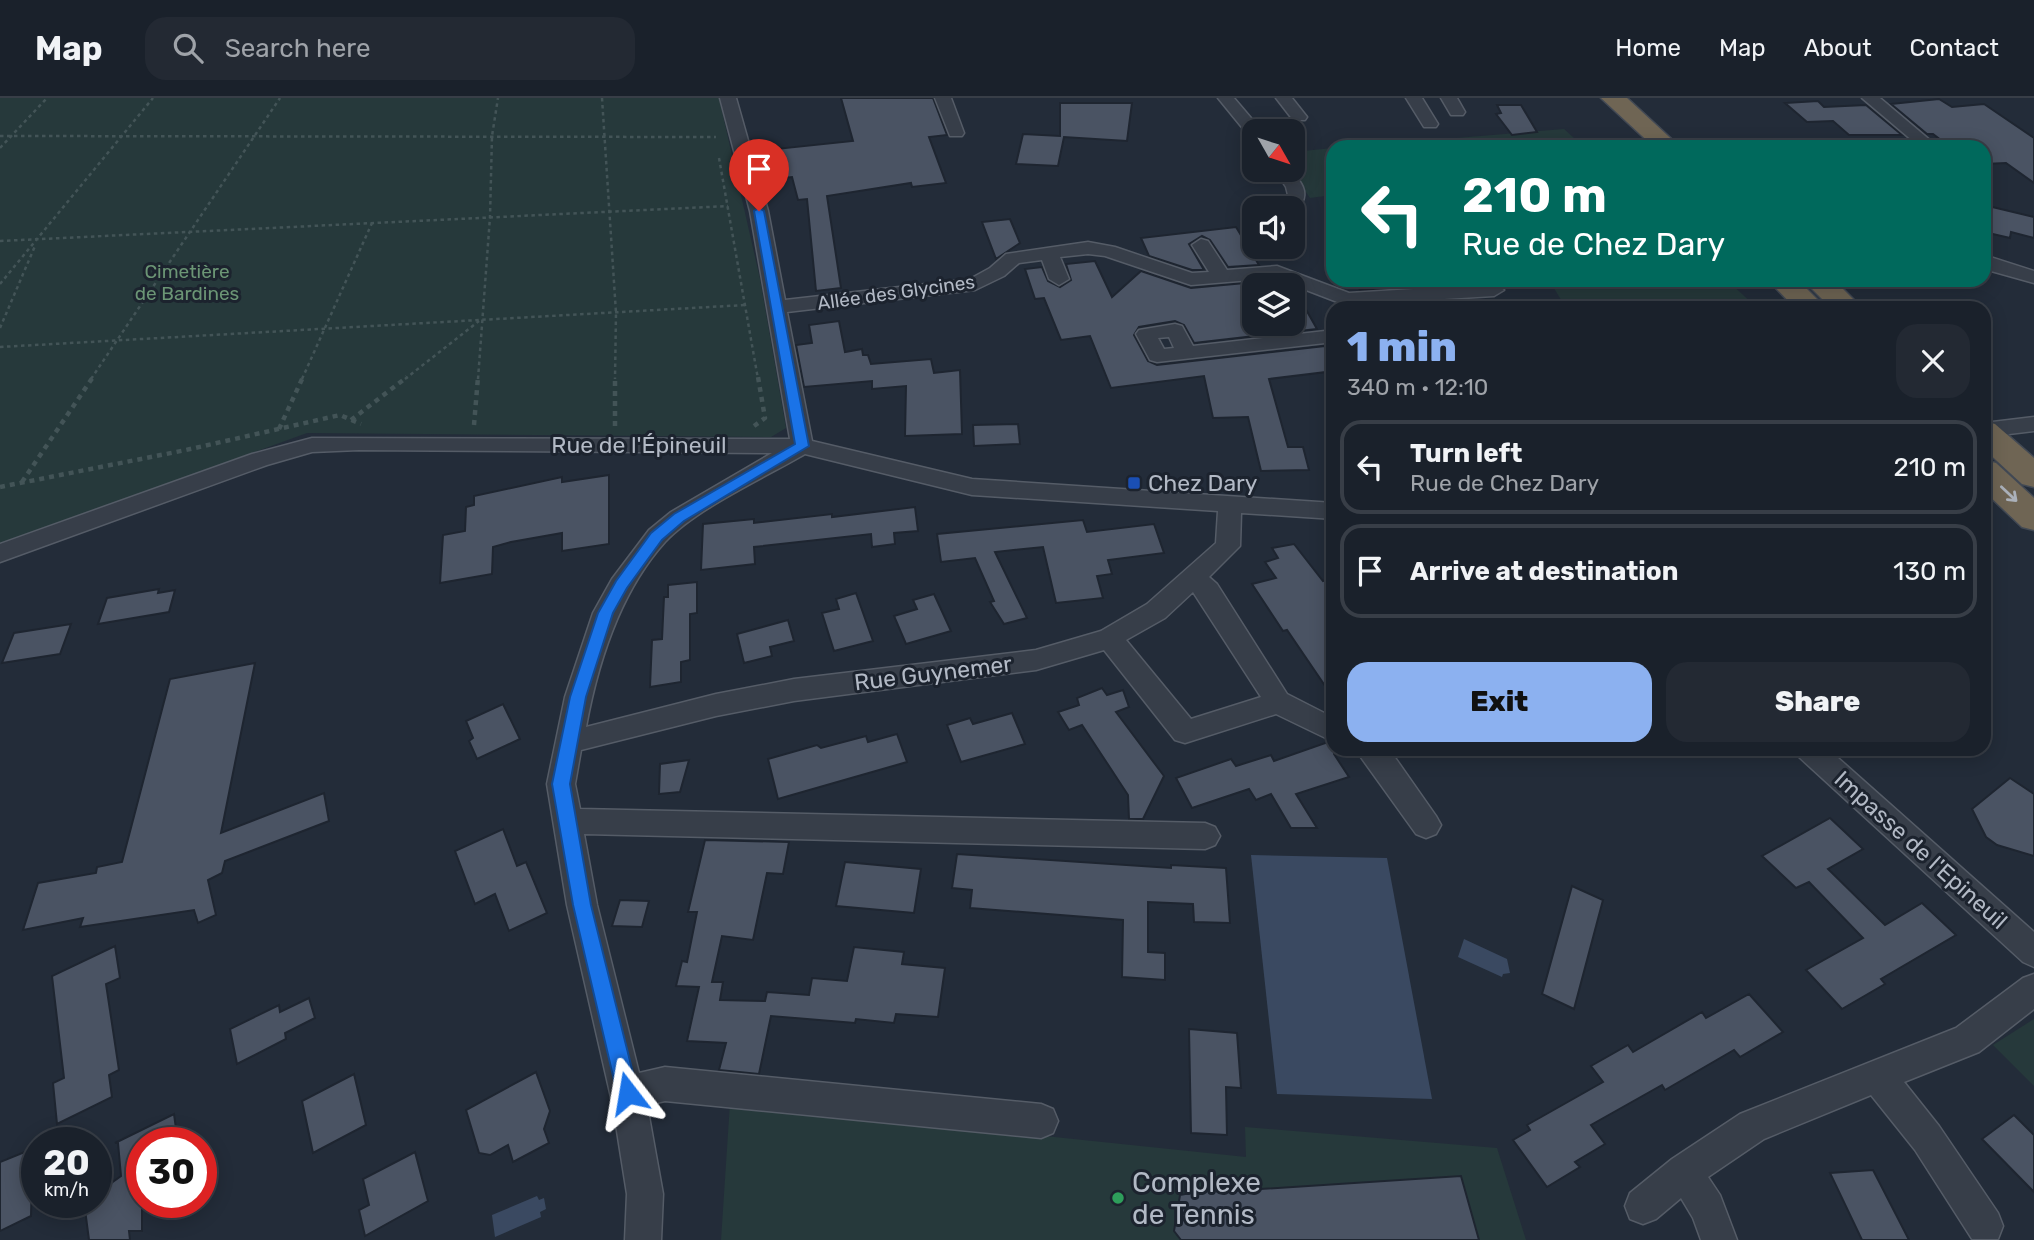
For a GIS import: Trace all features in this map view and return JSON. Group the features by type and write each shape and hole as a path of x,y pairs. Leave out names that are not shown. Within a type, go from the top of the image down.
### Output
{"highway":[{"path":"1607,105 1634,140"},
{"path":"1607,105 1658,140"},
{"path":"1790,287 1804,301"},
{"path":"1825,287 1840,301"},
{"path":"1991,446 2034,476"},
{"path":"1991,447 2034,518"}],"street":[{"path":"643,1240 645,1194 628,1093 582,905 565,821 561,784 578,697 606,613 621,585 657,536 679,518 802,446 759,211 728,98"},
{"path":"943,98 956,133"},
{"path":"1226,98 1243,119"},
{"path":"1284,98 1299,117"},
{"path":"1414,98 1430,124"},
{"path":"1870,98 1921,140"},
{"path":"1201,245 1222,278"},
{"name":"Allée des Glycines","path":"777,307 975,284 998,272 1013,258 1088,248 1108,251 1191,279 1278,272 1345,301"},
{"path":"1048,252 1059,279"},
{"path":"1991,264 2034,277"},
{"name":"Allée des Glycines","path":"1372,301 1494,290"},
{"path":"1157,356 1326,337"},
{"path":"1991,445 2034,424"},
{"name":"Rue de l'Épineuil","path":"0,553 260,459 312,445 359,443 802,446 972,487 1326,511"},
{"name":"Rue Guynemer","path":"570,742 716,705 781,692 1036,660 1109,638 1156,611 1227,546 1230,506"},
{"path":"1194,578 1208,591 1278,702 1326,727"},
{"path":"1109,638 1185,732 1278,702"},
{"path":"1378,756 1426,825"},
{"name":"Impasse de l'Epineuil","path":"1817,756 2034,952"},
{"path":"565,821 1205,836"},
{"path":"1643,1206 1685,1172 1752,1126 1966,1040 2034,989"},
{"path":"1877,1076 1927,1138 1985,1226"},
{"path":"628,1093 665,1084 1041,1121"},
{"path":"1685,1172 1707,1208 1719,1240"}],"path":[{"path":"0,148 47,98"},
{"path":"0,285 153,98"},
{"path":"22,482 280,98"},
{"path":"486,427 473,427 490,217 492,136 498,98"},
{"path":"602,98 616,313 615,427 602,427"},
{"path":"0,135 716,136 765,418 753,427"},
{"path":"0,241 728,205"},
{"path":"279,429 372,223"},
{"path":"0,328 38,239"},
{"path":"0,347 745,305"},
{"path":"351,420 480,321"},
{"path":"0,487 340,415 367,427"}],"green space":[{"name":"Cimetière de Bardines","path":"0,98 719,98 760,279 786,428 771,437 307,433 0,545"},
{"path":"1564,129 1576,140 1431,140"},
{"path":"1326,149 1326,196 1310,198 1299,182 1306,182 1306,151"},
{"path":"1553,287 1734,287 1750,301 1562,301"},
{"path":"2034,1019 2034,1086 1993,1045"},
{"name":"Complexe de Tennis","path":"730,1103 1246,1157 1245,1127 1497,1148 1526,1240 721,1240"}],"water":[{"path":"1251,855 1387,858 1432,1099 1277,1094"},
{"path":"1464,939 1507,959 1510,973 1503,974 1502,977 1458,957"},
{"path":"537,1196 539,1200 544,1198 546,1209 540,1212 541,1217 495,1237 492,1215"}],"building":[{"path":"841,98 933,98 947,135 929,137 946,183 912,187 911,183 827,196 841,288 816,291 807,199 798,200 792,177 775,179 766,150 853,141"},
{"path":"1939,99 1952,107 1984,104 2034,138 2034,183 2006,163 1991,164 1991,140 1941,140 1933,134 1927,134 1891,104"},
{"path":"1818,101 1824,107 1866,105 1902,135 1849,135 1833,121 1807,122 1785,103"},
{"path":"1060,103 1132,103 1127,141 1064,137 1058,166 1016,164 1023,134 1060,136"},
{"path":"1497,105 1521,105 1537,132 1512,135 1496,114 1501,113"},
{"path":"1991,207 2034,217 2034,238 2011,232 2010,238 1991,234"},
{"path":"1010,219 1020,243 996,259 982,222"},
{"path":"1236,227 1242,237 1242,259 1255,259 1259,265 1228,267 1210,240 1202,236 1189,244 1204,270 1192,270 1149,256 1141,238"},
{"path":"1095,261 1112,297 1141,271 1191,288 1242,283 1242,336 1256,336 1194,343 1184,325 1175,321 1139,327 1134,335 1148,361 1157,365 1325,346 1326,372 1269,379 1288,447 1303,447 1309,470 1261,471 1248,417 1213,418 1204,376 1111,388 1090,336 1061,340 1044,298 1035,299 1025,269 1042,267 1048,281 1060,287 1071,280 1066,264"},
{"path":"1358,287 1410,287 1360,290"},
{"path":"1305,308 1317,329 1305,330"},
{"path":"839,321 845,352 862,349 863,355 868,355 871,364 931,359 934,373 960,370 962,434 905,436 906,386 872,389 872,381 804,387 796,345 812,343 809,325"},
{"path":"1018,424 1020,444 974,446 973,425"},
{"path":"609,475 609,544 562,551 562,533 511,542 493,547 492,574 440,583 443,535 465,531 466,507 474,505 474,496 562,477 562,482"},
{"path":"915,507 918,531 894,533 895,544 872,547 871,534 754,547 755,564 701,570 703,524 754,519 754,523 832,514 832,517"},
{"path":"1083,520 1087,532 1154,524 1164,553 1108,560 1112,574 1097,576 1103,598 1056,603 1043,547 995,552 1027,618 1004,624 990,602 994,601 975,558 941,562 937,534"},
{"path":"1294,544 1323,581 1326,580 1326,687 1287,630 1283,631 1252,584 1276,578 1265,562 1278,558 1272,548"},
{"path":"697,582 697,613 690,614 690,660 681,662 681,682 650,687 652,640 662,639 664,597 668,597 668,585"},
{"path":"159,589 158,593 175,590 169,612 98,624 107,598"},
{"path":"856,593 873,641 834,651 822,613 839,609 836,599"},
{"path":"934,594 951,631 906,644 894,616 917,609 913,600"},
{"path":"788,620 794,641 770,647 772,656 744,663 737,634"},
{"path":"71,624 60,654 2,663 14,633"},
{"path":"255,663 221,833 324,793 329,821 225,861 222,873 208,880 216,915 198,923 194,910 80,927 83,918 23,930 38,883 96,873 97,867 122,862 170,679"},
{"path":"1102,688 1107,695 1123,690 1129,707 1116,712 1164,776 1143,819 1129,819 1128,795 1082,725 1069,730 1058,712 1079,705 1077,698"},
{"path":"503,704 520,739 477,759 469,741 473,738 466,721"},
{"path":"1012,713 1025,744 961,762 947,725 970,718 973,724"},
{"path":"897,734 907,762 778,799 768,759 817,745 821,748 866,736 868,742"},
{"path":"1326,743 1326,756 1335,756 1349,777 1296,794 1317,828 1291,828 1271,794 1256,800 1249,789 1192,808 1176,778 1231,759 1236,766 1271,755 1274,761"},
{"path":"689,760 680,792 659,794 660,764"},
{"path":"2010,778 2034,794 2034,856 1997,845 1986,837 1972,809"},
{"path":"1830,818 1863,849 1828,869 1885,925 1922,903 1956,935 1881,979 1885,984 1842,1009 1806,970 1863,938 1809,882 1796,888 1762,856"},
{"path":"503,829 517,866 526,862 547,913 509,931 495,894 475,904 455,851"},
{"path":"705,840 789,842 783,874 767,873 753,940 722,936 712,982 723,982 720,1000 765,1001 767,992 809,995 812,978 847,981 854,947 904,952 902,964 945,968 938,1017 896,1014 894,1023 856,1019 855,1023 771,1016 759,1074 719,1070 726,1043 687,1041 699,987 676,986 682,961 687,962 697,912 688,912"},
{"path":"957,854 1171,868 1171,865 1226,868 1230,923 1194,922 1193,904 1148,902 1148,952 1165,953 1165,980 1122,977 1123,920 970,908 972,890 952,888"},
{"path":"845,862 921,869 914,913 836,906"},
{"path":"1572,886 1603,900 1574,1009 1542,994"},
{"path":"620,900 649,901 642,927 612,926"},
{"path":"115,946 120,978 106,984 119,1070 109,1075 112,1097 57,1124 53,1083 64,1078 52,976"},
{"path":"1749,994 1783,1032 1740,1057 1734,1050 1665,1090 1662,1085 1591,1125 1605,1144 1575,1162 1580,1167 1547,1187 1513,1140 1530,1130 1527,1125 1603,1082 1591,1066 1628,1045 1633,1052 1702,1012 1706,1018"},
{"path":"309,998 315,1018 285,1033 286,1039 237,1064 230,1029 279,1005 280,1012"},
{"path":"1189,1029 1237,1033 1241,1088 1226,1087 1227,1135 1191,1133"},
{"path":"536,1072 550,1111 544,1129 549,1143 513,1162 508,1145 490,1155 479,1153 466,1110"},
{"path":"354,1074 366,1125 313,1153 302,1101"},
{"path":"174,1114 176,1127 148,1127"},
{"path":"2014,1115 2034,1135 2034,1192 1982,1139"},
{"path":"126,1138 126,1218 142,1218 142,1231 129,1231 130,1240 89,1240 86,1218 112,1218 112,1182 121,1176 118,1143 115,1143"},
{"path":"415,1152 428,1201 365,1236 359,1210 369,1205 363,1179"},
{"path":"21,1153 21,1218 27,1218 0,1231 0,1162"},
{"path":"1873,1170 1909,1240 1862,1240 1830,1173"},
{"path":"1461,1176 1479,1240 1181,1240 1174,1231 1180,1195 1226,1186 1230,1191"}],"place":[{"name":"Chez Dary","path":"1134,483"},
{"name":"Complexe de Tennis","path":"1118,1198"}],"route":[{"path":"628,1093 582,905 565,821 561,784 578,697 606,613 621,585 657,536 679,518 802,446 759,211"}]}
